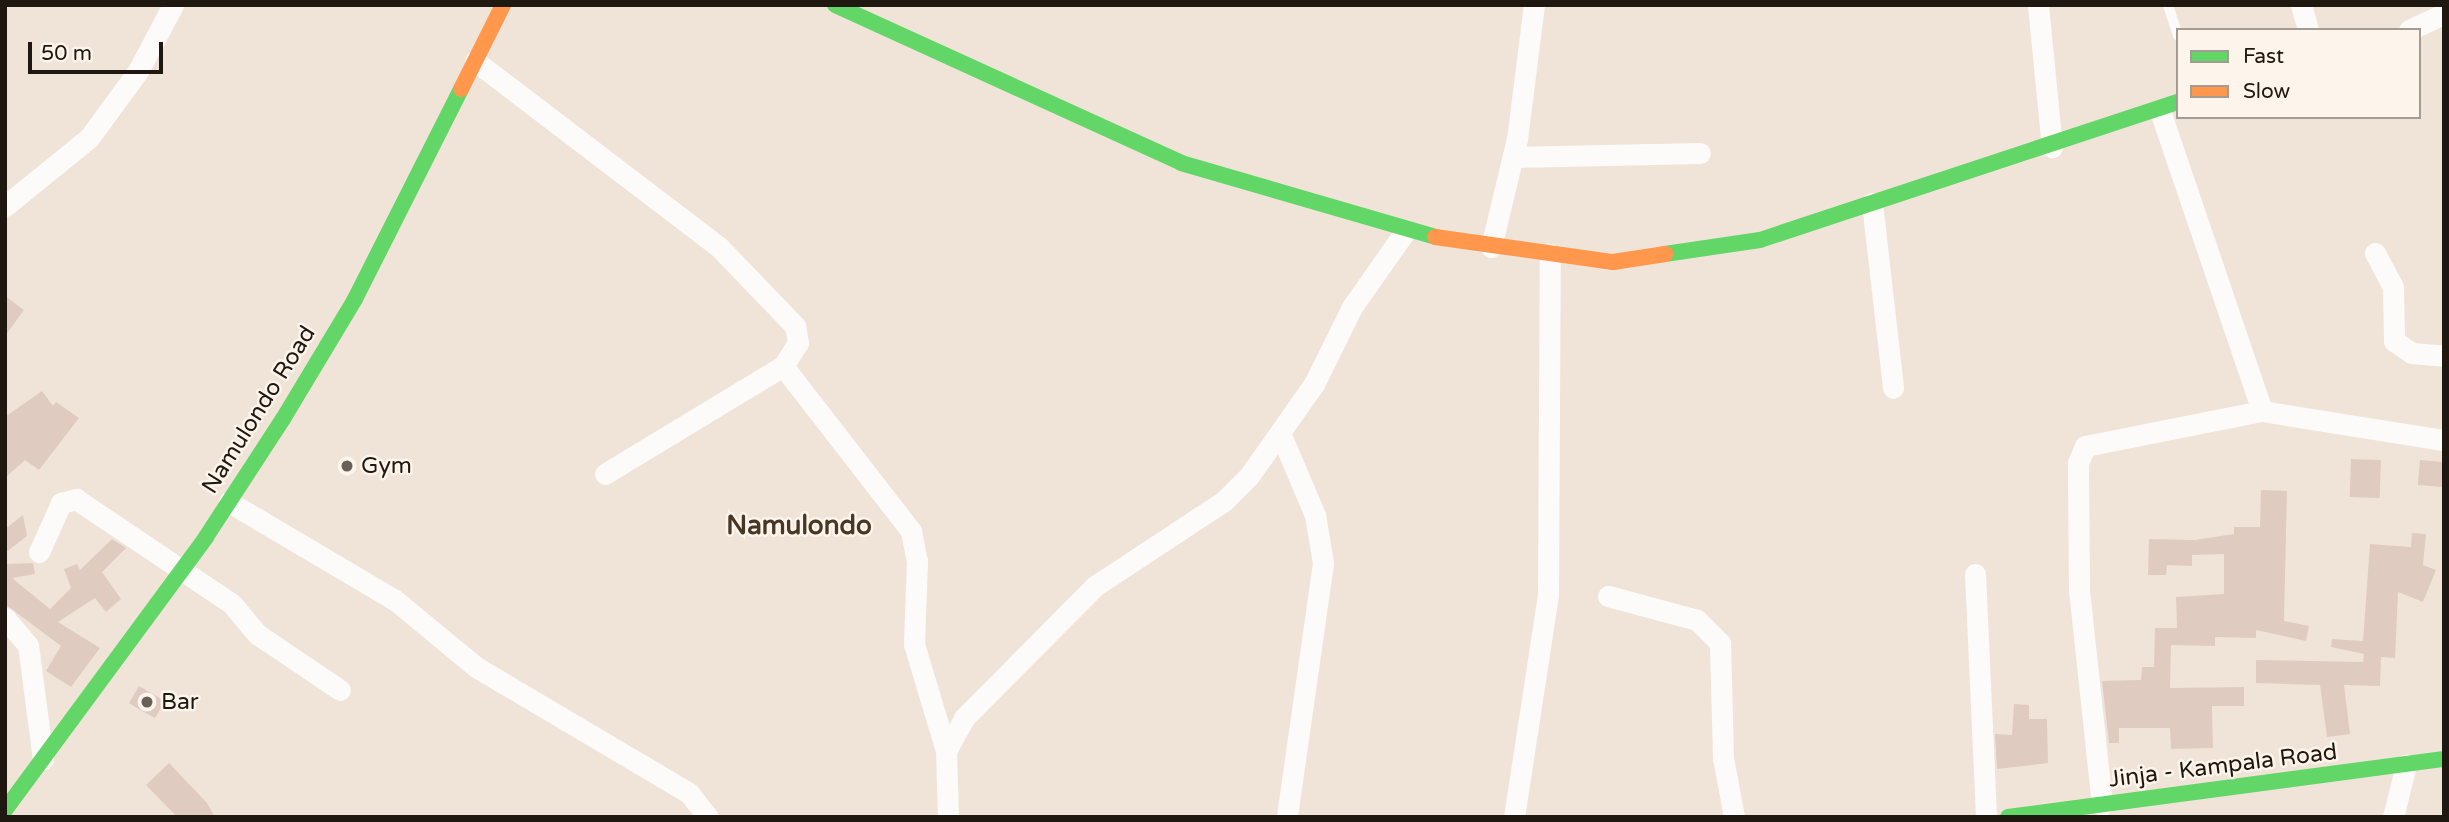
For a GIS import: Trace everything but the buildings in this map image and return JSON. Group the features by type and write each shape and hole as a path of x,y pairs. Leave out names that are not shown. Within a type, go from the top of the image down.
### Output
{"main road":[{"name":"Namulondo Road","path":"5,810 183,569 229,502 355,299 503,5"},
{"path":"835,5 1181,163 1404,233 1613,262 1760,240 2052,148 2169,107"},
{"name":"Jinja - Kampala Road","path":"2008,817 2071,813 2102,805 2153,808 2444,759"}],"street":[{"path":"1491,247 1513,157 1534,5"},
{"path":"2038,5 2052,148"},
{"path":"2301,5 2307,28"},
{"path":"5,206 89,138 138,71 172,6"},
{"path":"2413,28 2444,14"},
{"path":"475,61 747,272 795,326 798,343 783,366 605,474"},
{"path":"2169,107 2262,411"},
{"path":"1513,157 1700,153"},
{"path":"1872,203 1892,388"},
{"path":"946,751 964,718 1095,586 1224,500 1281,435 1352,307 1404,233"},
{"path":"2375,253 2393,287 2394,341 2412,353 2444,356"},
{"path":"1514,817 1548,595 1550,254"},
{"path":"783,366 911,531 917,561 913,635 946,751 948,817"},
{"path":"2102,805 2079,590 2081,452 2099,441 2262,411 2444,440"},
{"path":"1281,435 1315,515 1323,563 1287,817"},
{"path":"39,552 61,503 76,499 232,604 257,634 340,690"},
{"path":"229,502 395,600 476,667 671,782 708,817"},
{"path":"1975,574 1986,817"},
{"path":"1608,596 1697,620 1720,643 1723,758 1734,817"},
{"path":"5,618 28,645 43,758"},
{"path":"2393,817 2406,765"}],"lane":[{"path":"2168,5 2176,29"}],"traffic: fast":[{"path":"835,5 1181,163 1435,237"},
{"path":"5,810 206,537 283,419 355,299 461,89"},
{"path":"1665,254 1760,240 2176,103"},
{"path":"2008,817 2444,759"}],"traffic: slow":[{"path":"461,89 503,5"},
{"path":"1435,237 1613,262 1665,254"}],"place":[{"name":"Gym","path":"347,466"},
{"name":"Bar","path":"147,702"}],"district":[{"name":"Namulondo","path":"799,526"}]}
